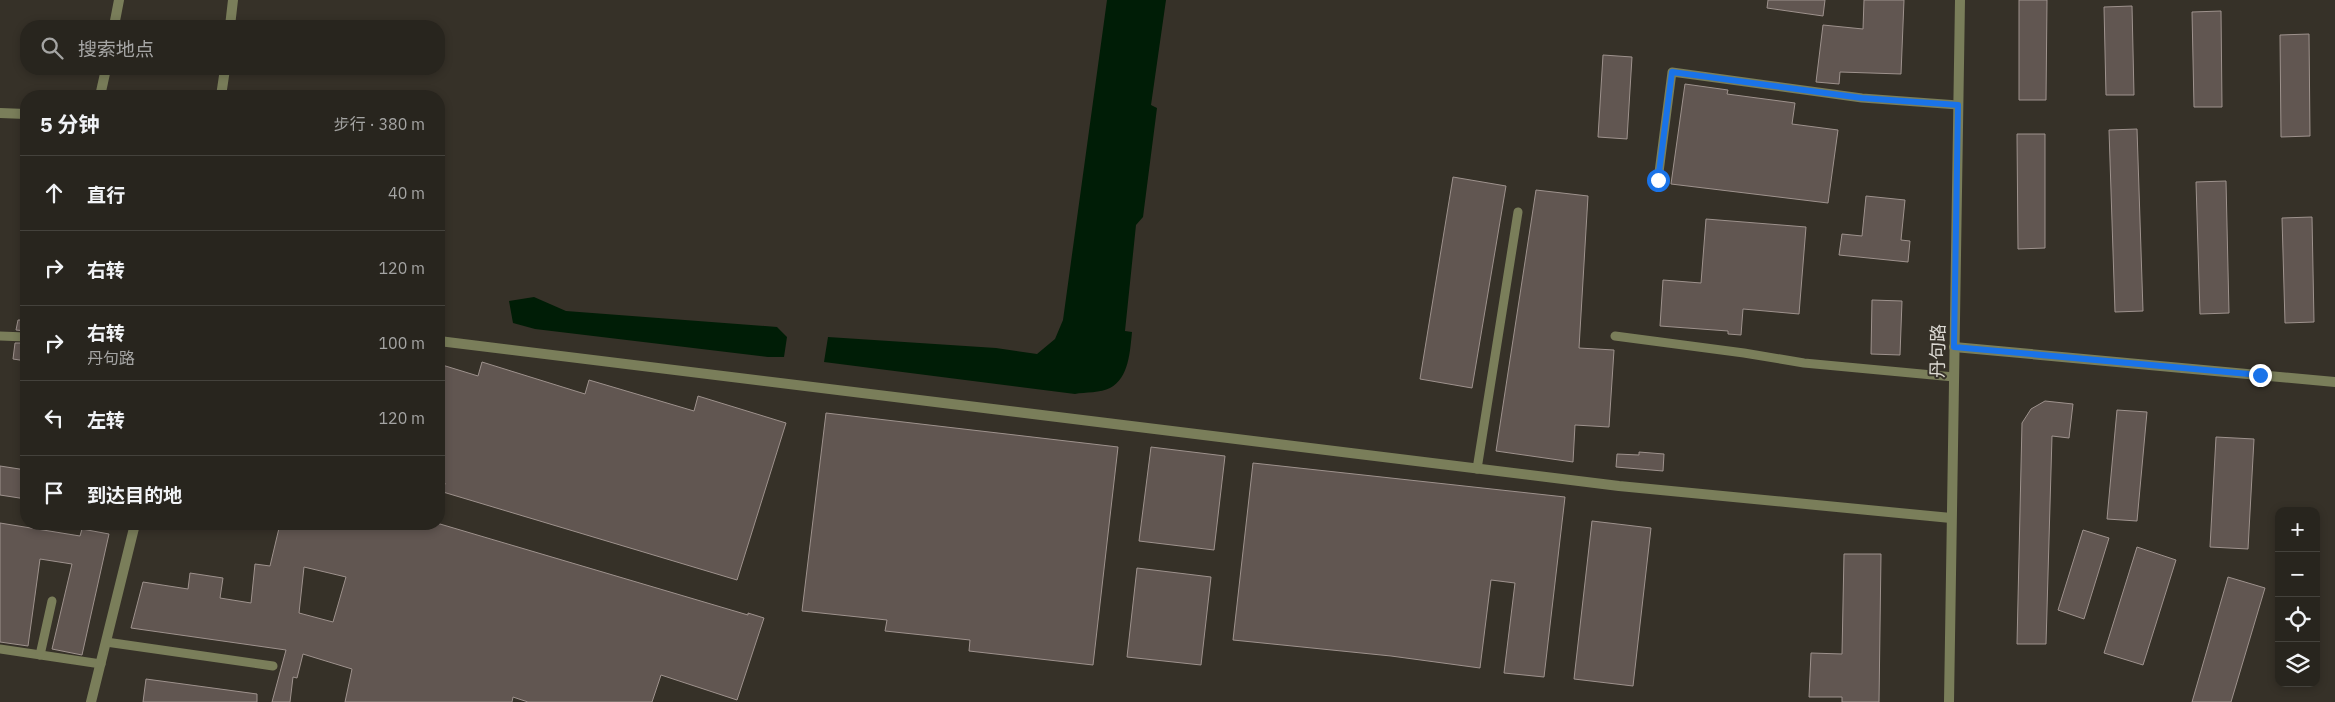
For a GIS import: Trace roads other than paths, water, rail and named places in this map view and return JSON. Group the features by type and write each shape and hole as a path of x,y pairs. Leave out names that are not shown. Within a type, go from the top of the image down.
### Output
{"street":[{"path":"115,20 118,0"},
{"path":"231,20 233,0"},
{"name":"丹句路","path":"1949,702 1960,0"},
{"path":"101,90 105,75"},
{"path":"222,90 224,75"},
{"path":"0,113 20,114"},
{"path":"445,342 1619,486 1951,518"},
{"path":"1954,347 2335,382"},
{"path":"91,702 134,530"}],"lane":[{"path":"1658,180 1672,72 1862,98 1958,105"},
{"path":"1477,469 1518,212"},
{"path":"0,336 20,338"},
{"path":"1615,336 1744,352 1804,363 1954,377"},
{"path":"40,655 52,601"},
{"path":"106,642 273,666"},
{"path":"0,650 100,664"}]}
